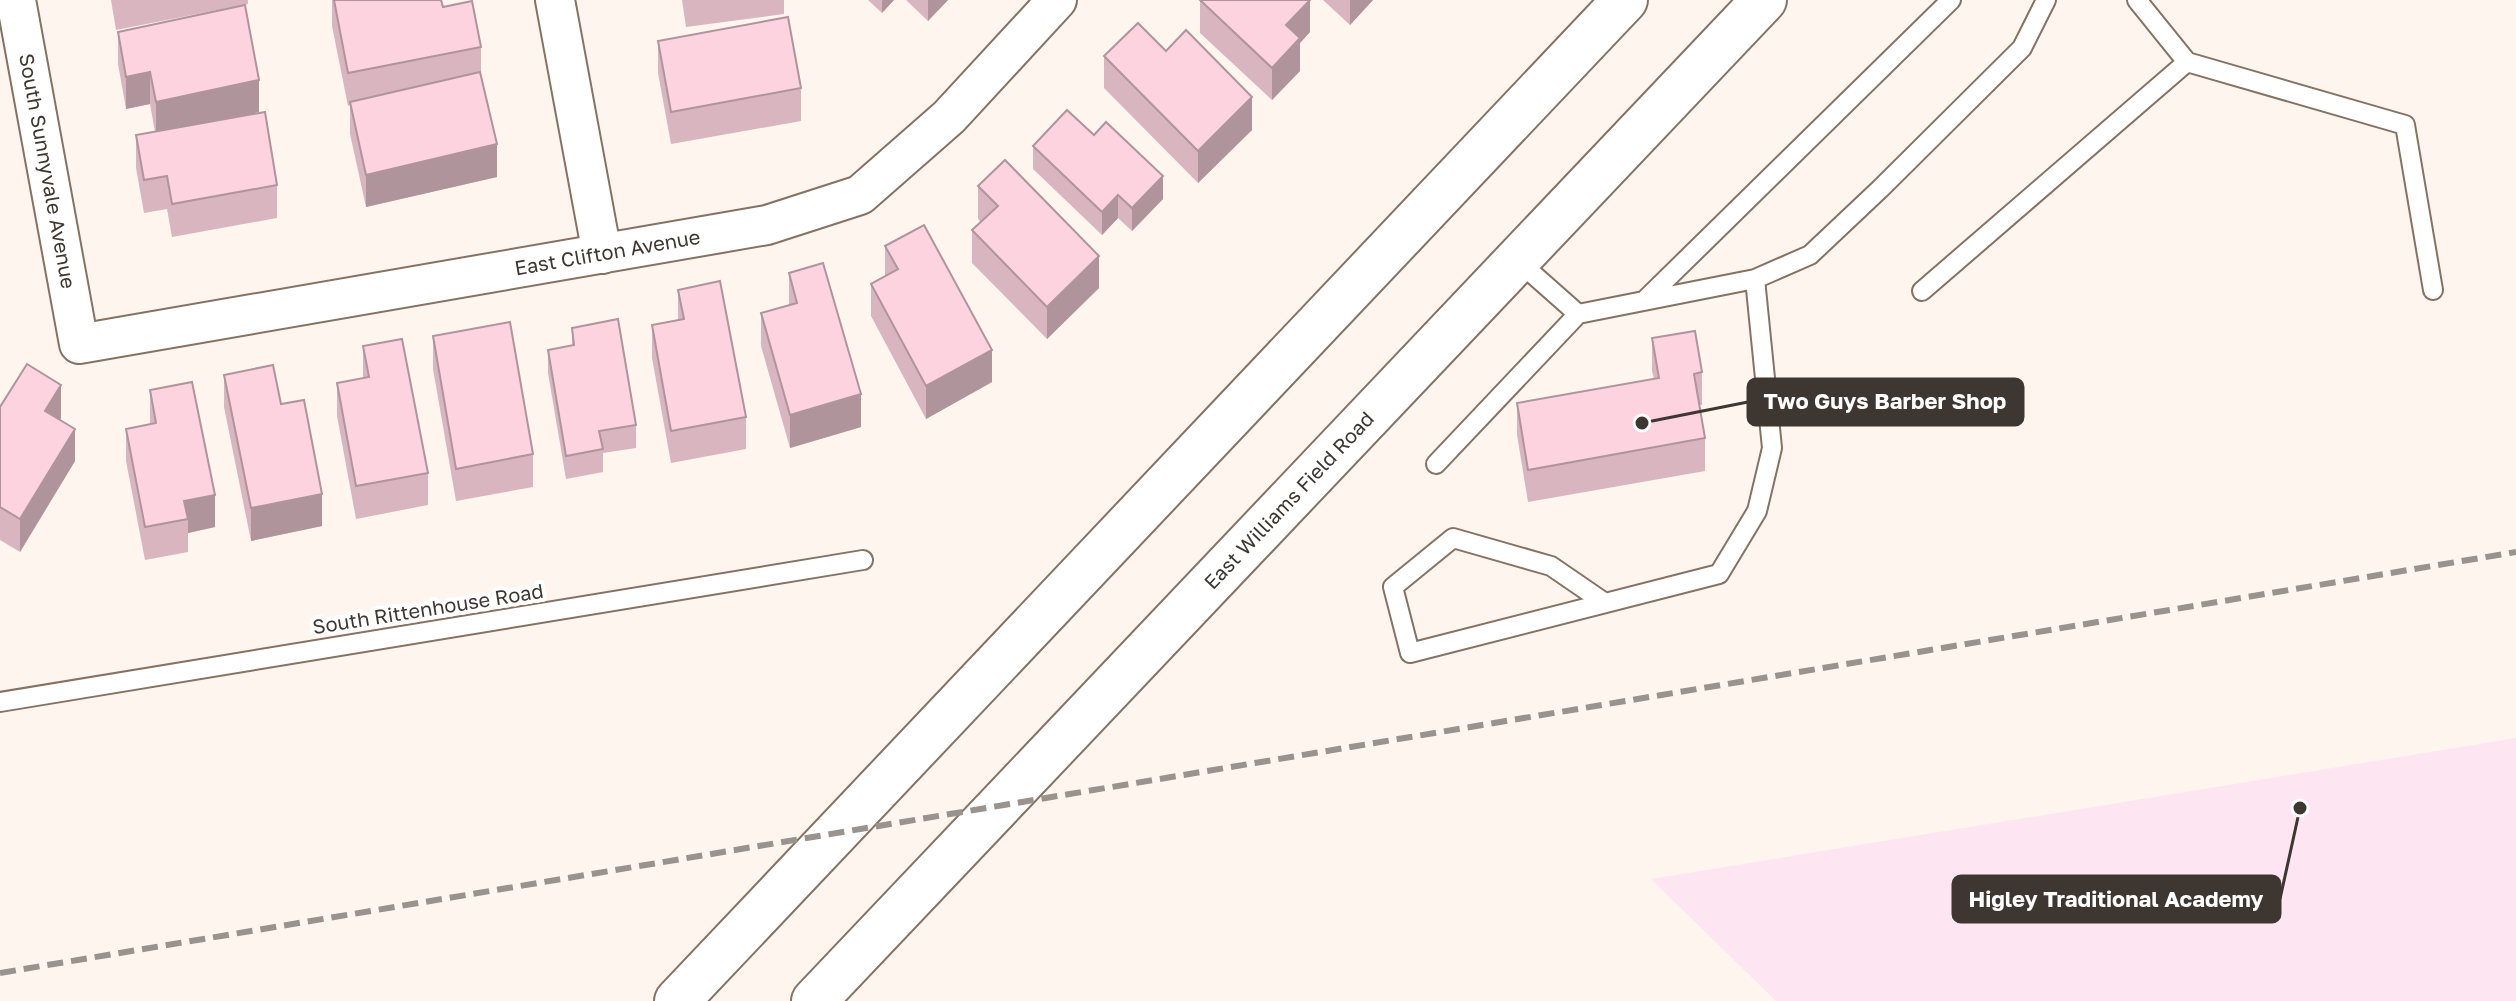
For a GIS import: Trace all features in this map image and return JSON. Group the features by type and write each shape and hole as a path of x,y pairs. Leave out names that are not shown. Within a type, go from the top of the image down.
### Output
{"main road":[{"path":"677,1001 1625,0"},
{"name":"East Williams Field Road","path":"814,1001 1764,0"}],"street":[{"name":"South Sunnyvale Avenue","path":"16,0 79,344"},
{"path":"555,0 602,254"},
{"name":"East Clifton Avenue","path":"79,344 767,225 860,195 949,117 1057,0"}],"lane":[{"path":"1644,301 1951,0"},
{"path":"1436,464 1578,314 1755,279 1810,255 2022,48 2046,0"},
{"path":"2137,0 2187,62 2405,125 2433,290"},
{"path":"1922,291 2187,62"},
{"path":"1517,260 1578,314"},
{"path":"1605,603 1551,566 1453,538 1393,587 1410,653 1719,574 1757,511 1772,448 1755,279"},
{"name":"South Rittenhouse Road","path":"0,702 863,560"}],"shaded area":[{"path":"2516,738 2516,1001 1776,1001 1651,879"}],"building":[{"path":"334,0 441,0 443,7 472,1 481,47 348,73"},
{"path":"1200,0 1310,0 1286,25 1300,38 1272,68"},
{"path":"245,5 259,80 156,102 150,72 126,77 118,32"},
{"path":"788,17 801,88 671,112 658,41"},
{"path":"1138,23 1166,51 1186,30 1252,97 1198,151 1104,56"},
{"path":"480,72 497,144 366,175 350,102"},
{"path":"1067,110 1094,135 1106,122 1163,176 1132,208 1118,195 1102,212 1033,146"},
{"path":"265,112 277,185 172,204 167,176 144,180 136,135"},
{"path":"1005,160 1099,256 1047,307 972,230 998,206 978,186"},
{"path":"924,225 992,350 926,386 871,284 898,269 885,246"},
{"path":"823,263 861,394 790,415 761,313 797,303 789,273"},
{"path":"720,281 746,417 671,431 652,325 684,319 678,290"},
{"path":"618,319 636,425 599,431 603,449 566,456 548,350 574,345 572,328"},
{"path":"510,322 533,454 456,469 433,336"},
{"path":"1695,331 1702,372 1694,374 1705,438 1528,470 1517,403 1659,378 1652,338"},
{"path":"402,339 428,473 356,486 337,383 369,377 363,346"},
{"path":"27,364 61,385 45,411 75,429 20,519 0,507 0,407"},
{"path":"273,365 281,404 304,400 322,494 251,508 224,375"},
{"path":"192,382 215,495 184,501 188,519 145,527 126,429 156,423 150,390"}],"railway":[{"path":"0,973 2516,552"}],"place":[{"name":"Two Guys Barber Shop","path":"1642,423"},
{"name":"Higley Traditional Academy","path":"2300,808"}]}
